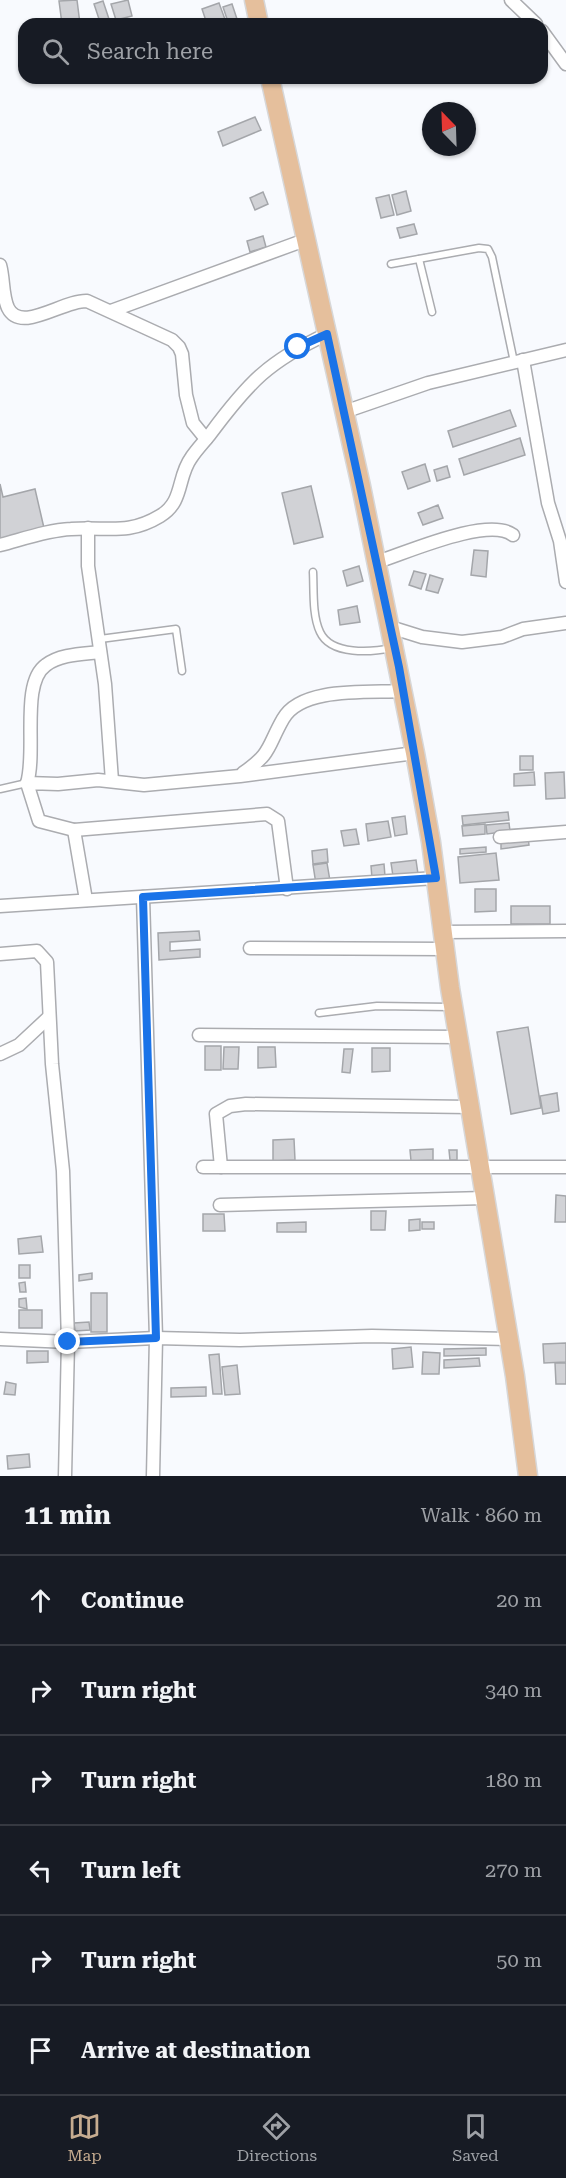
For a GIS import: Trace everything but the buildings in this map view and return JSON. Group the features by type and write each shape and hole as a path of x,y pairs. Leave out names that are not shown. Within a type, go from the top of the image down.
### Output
{"main road":[{"path":"254,0 258,18"},
{"path":"271,84 377,562 415,753 509,1339 528,1476"}],"street":[{"path":"511,0 530,18"},
{"path":"548,39 566,64"},
{"path":"111,311 305,240"},
{"path":"0,265 9,310 16,317 33,318 74,300 87,301 172,340 182,354 186,395 193,423 206,439"},
{"path":"0,545 60,530 87,528 107,531 128,528 159,517 170,509 180,494 190,459 239,394 267,367 298,347 327,334"},
{"path":"344,412 428,383 566,350"},
{"path":"518,361 548,503 560,541 566,582"},
{"path":"87,528 88,566 100,645 112,781"},
{"path":"377,562 472,531 492,528 506,530 513,536"},
{"path":"390,627 422,637 462,642 502,637 523,629 566,623"},
{"path":"100,645 45,665 33,685 33,752 27,783 39,821 74,830 267,814 278,821 287,890"},
{"path":"240,776 262,760 284,717 304,699 403,691"},
{"path":"27,783 112,781 123,785 144,785 240,776 415,753"},
{"path":"74,830 86,900"},
{"path":"500,837 566,832"},
{"path":"0,906 287,890 436,878"},
{"path":"143,897 156,1338 153,1476"},
{"path":"250,948 444,940 566,931"},
{"path":"0,954 37,951 47,962 49,1017 63,1172 68,1342 65,1476"},
{"path":"0,1054 19,1044 49,1017"},
{"path":"199,1035 459,1037"},
{"path":"221,1167 216,1114 230,1106 279,1103 470,1107"},
{"path":"203,1167 480,1165 566,1167"},
{"path":"220,1204 485,1198"},
{"path":"0,1339 68,1342 156,1338 240,1340 372,1336 509,1339"}],"lane":[{"path":"391,264 479,248 488,249 518,361"},
{"path":"419,259 432,312"},
{"path":"313,572 320,634 336,645 370,652 395,647"},
{"path":"100,645 176,629 182,671"},
{"path":"0,789 27,783"},
{"path":"319,1012 377,1006 454,1007"}],"route":[{"path":"68,1342 156,1338 143,897 287,890 436,878 399,667 327,334 298,347"}]}
